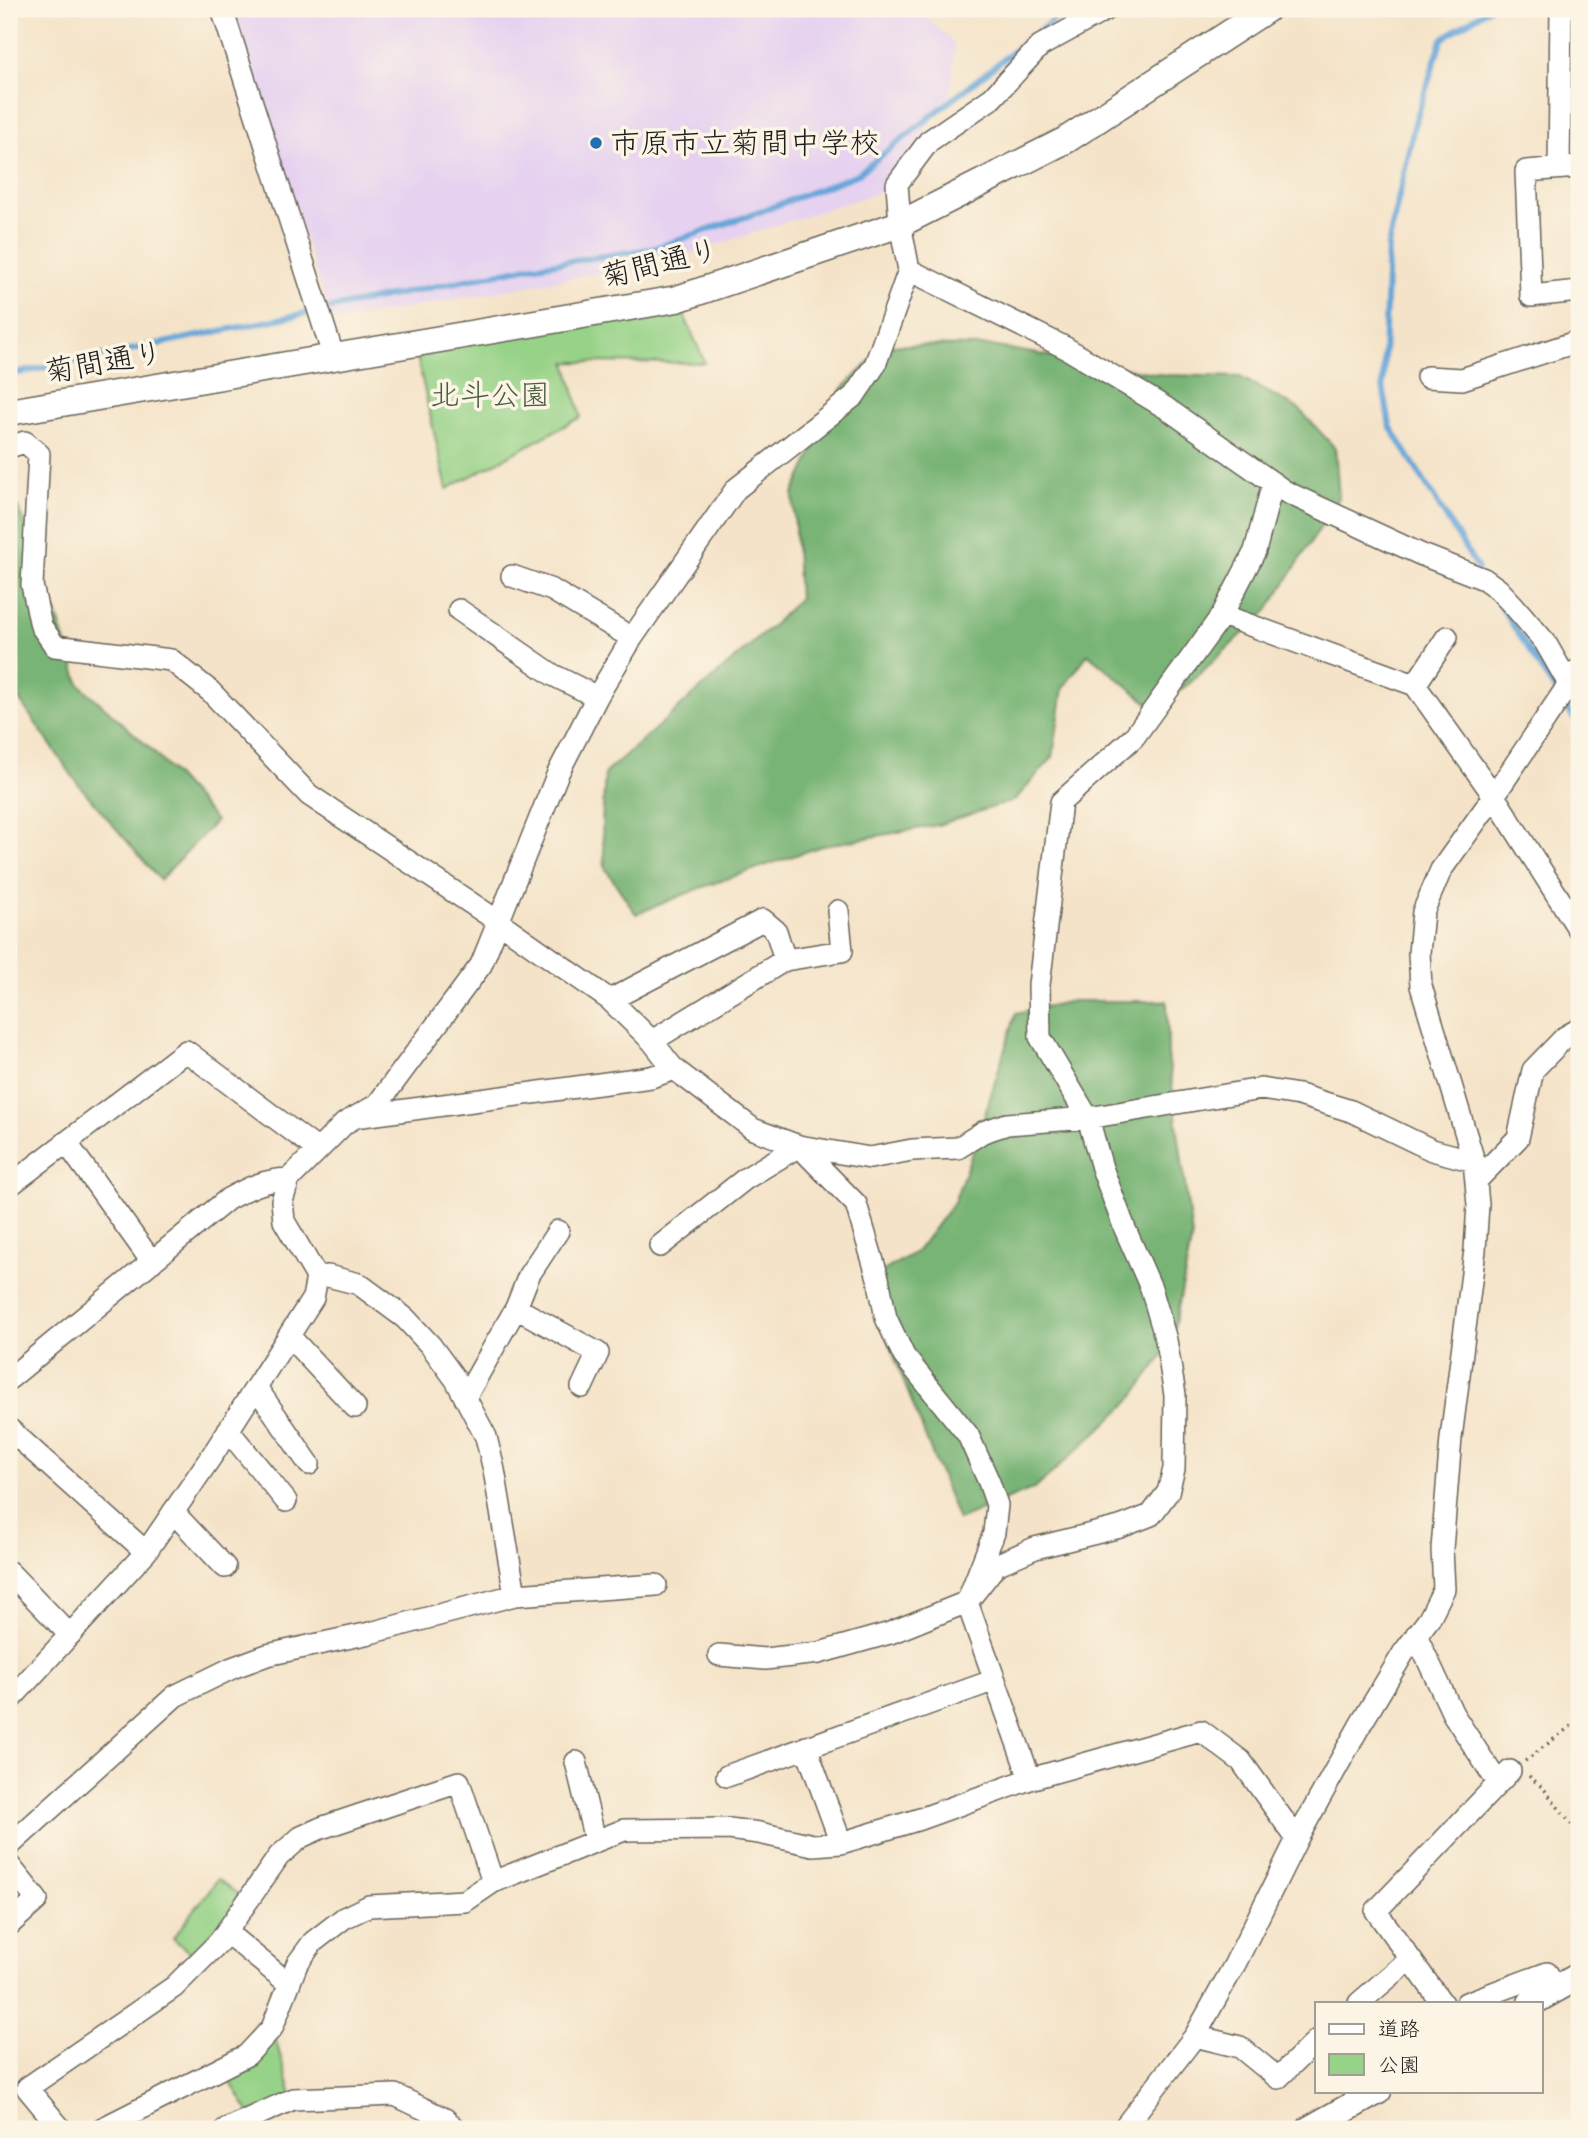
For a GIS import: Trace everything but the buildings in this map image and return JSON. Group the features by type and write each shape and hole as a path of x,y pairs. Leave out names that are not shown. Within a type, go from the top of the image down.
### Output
{"street":[{"path":"222,9 334,358"},
{"name":"菊間通り","path":"9,412 677,299 900,224 1066,139 1267,9"},
{"path":"9,1702 146,1552 313,1298 317,1277 284,1221 282,1201 289,1180 345,1123 377,1105 481,965 558,773 597,697 632,638 736,489 854,396 875,365 909,270 900,224 897,184 929,141 992,98 1040,46 1100,10"},
{"path":"1567,13 1569,167 1526,171 1531,296 1579,291"},
{"path":"909,270 1066,348 1166,408 1286,492 1408,548 1484,579 1498,589 1576,680 1441,870 1423,912 1419,953 1421,986 1475,1171 1478,1205 1475,1250 1451,1438 1442,1549 1444,1590 1429,1619 1416,1635 1359,1727 1297,1839 1235,1964 1195,2036 1123,2129"},
{"path":"1427,377 1462,379 1579,341"},
{"path":"9,447 25,442 39,454 32,585 41,626 55,646 171,660 211,691 310,795 610,1000 652,1041 675,1069 753,1129 799,1146 870,1158 912,1150 958,1148 983,1132 1007,1124 1088,1118 1261,1089 1299,1095 1351,1111 1475,1171"},
{"path":"719,1655 765,1659 818,1653 890,1633 967,1602 996,1565 1035,1548 1120,1527 1151,1515 1168,1492 1174,1469 1175,1395 1166,1340 1152,1288 1125,1229 1102,1168 1088,1118 1040,1037 1039,985 1061,802 1134,737 1222,615 1255,551 1273,483"},
{"path":"512,576 552,590 632,638"},
{"path":"459,610 553,675 597,697"},
{"path":"1222,615 1415,685 1494,796 1579,930"},
{"path":"1415,685 1447,636"},
{"path":"652,1041 785,960 842,951 838,911"},
{"path":"610,1000 763,920 776,931 785,960"},
{"path":"1475,1171 1518,1138 1533,1070 1565,1037 1579,1029"},
{"path":"9,1186 186,1051 318,1150"},
{"path":"356,1116 650,1077 675,1069"},
{"path":"66,1142 152,1262"},
{"path":"660,1247 745,1179 799,1146"},
{"path":"799,1146 856,1205 878,1278 886,1318 904,1356 968,1435 989,1482 997,1505 994,1533 967,1602 1030,1779"},
{"path":"9,1379 228,1199 252,1186 274,1179 289,1180"},
{"path":"465,1398 516,1308 529,1275 558,1231"},
{"path":"317,1277 328,1276 359,1284 405,1318 456,1380 486,1437 515,1595"},
{"path":"516,1308 598,1353 582,1387"},
{"path":"289,1336 355,1407"},
{"path":"256,1387 309,1464"},
{"path":"9,1429 146,1552"},
{"path":"228,1430 286,1501"},
{"path":"173,1512 225,1567"},
{"path":"9,1572 69,1635"},
{"path":"9,1846 175,1696 232,1668 267,1655 370,1633 515,1595 656,1585"},
{"path":"1416,1635 1453,1714 1504,1777 1376,1911 1442,2002"},
{"path":"727,1776 995,1680"},
{"path":"101,2129 247,2056 272,2028 297,1964 313,1942 344,1918 369,1906 465,1901 493,1882 624,1830 729,1829 813,1846 841,1843 920,1819 1030,1779 1201,1731 1241,1761 1297,1839"},
{"path":"806,1748 841,1843"},
{"path":"576,1762 595,1840"},
{"path":"61,2129 27,2088 174,1987 219,1942 279,1856 301,1837 459,1782 493,1882"},
{"path":"9,1865 37,1900 9,1925"},
{"path":"226,1932 289,1984"},
{"path":"1360,2002 1410,1959"},
{"path":"1469,2002 1547,1973 1568,1982"},
{"path":"1533,2002 1568,1982"},
{"path":"1195,2036 1241,2047 1278,2078 1315,2042"},
{"path":"1310,2129 1375,2092"},
{"path":"226,2129 293,2099 395,2095 445,2119 455,2129"}],"path":[{"path":"1504,1777 1579,1720"},
{"path":"1504,1777 1525,1772 1544,1789 1579,1834"}],"shaded area":[{"name":"市原市立菊間中学校","path":"231,9 918,9 955,44 951,94 884,191 669,260 332,322"}],"green space":[{"name":"北斗公園","path":"677,299 705,363 566,362 581,417 447,489 414,344"},
{"path":"886,345 991,346 1165,375 1240,377 1299,409 1335,448 1339,498 1268,610 1190,683 1154,708 1088,654 1063,688 1053,757 1015,800 938,825 822,846 703,887 636,914 605,868 602,824 605,773 799,599 793,494 842,389"},
{"path":"9,489 31,537 80,685 151,749 216,821 160,880 78,784 9,685"},
{"path":"1072,1001 1167,1001 1168,1055 1192,1237 1171,1345 1129,1402 1037,1487 958,1520 865,1282 917,1251 954,1202 978,1137 1016,1013"},
{"path":"218,1879 248,1902 199,1961 173,1938"},
{"path":"272,2028 293,2099 252,2117 222,2068"}],"waterway":[{"path":"9,375 529,267 652,249 754,214 858,174 1067,9"},
{"path":"1478,569 1390,426 1383,386 1388,246 1414,126 1442,39 1488,9"},
{"path":"1498,602 1557,693"},
{"path":"1563,702 1579,726"}],"place":[{"name":"市原市立菊間中学校","path":"596,143"}]}
